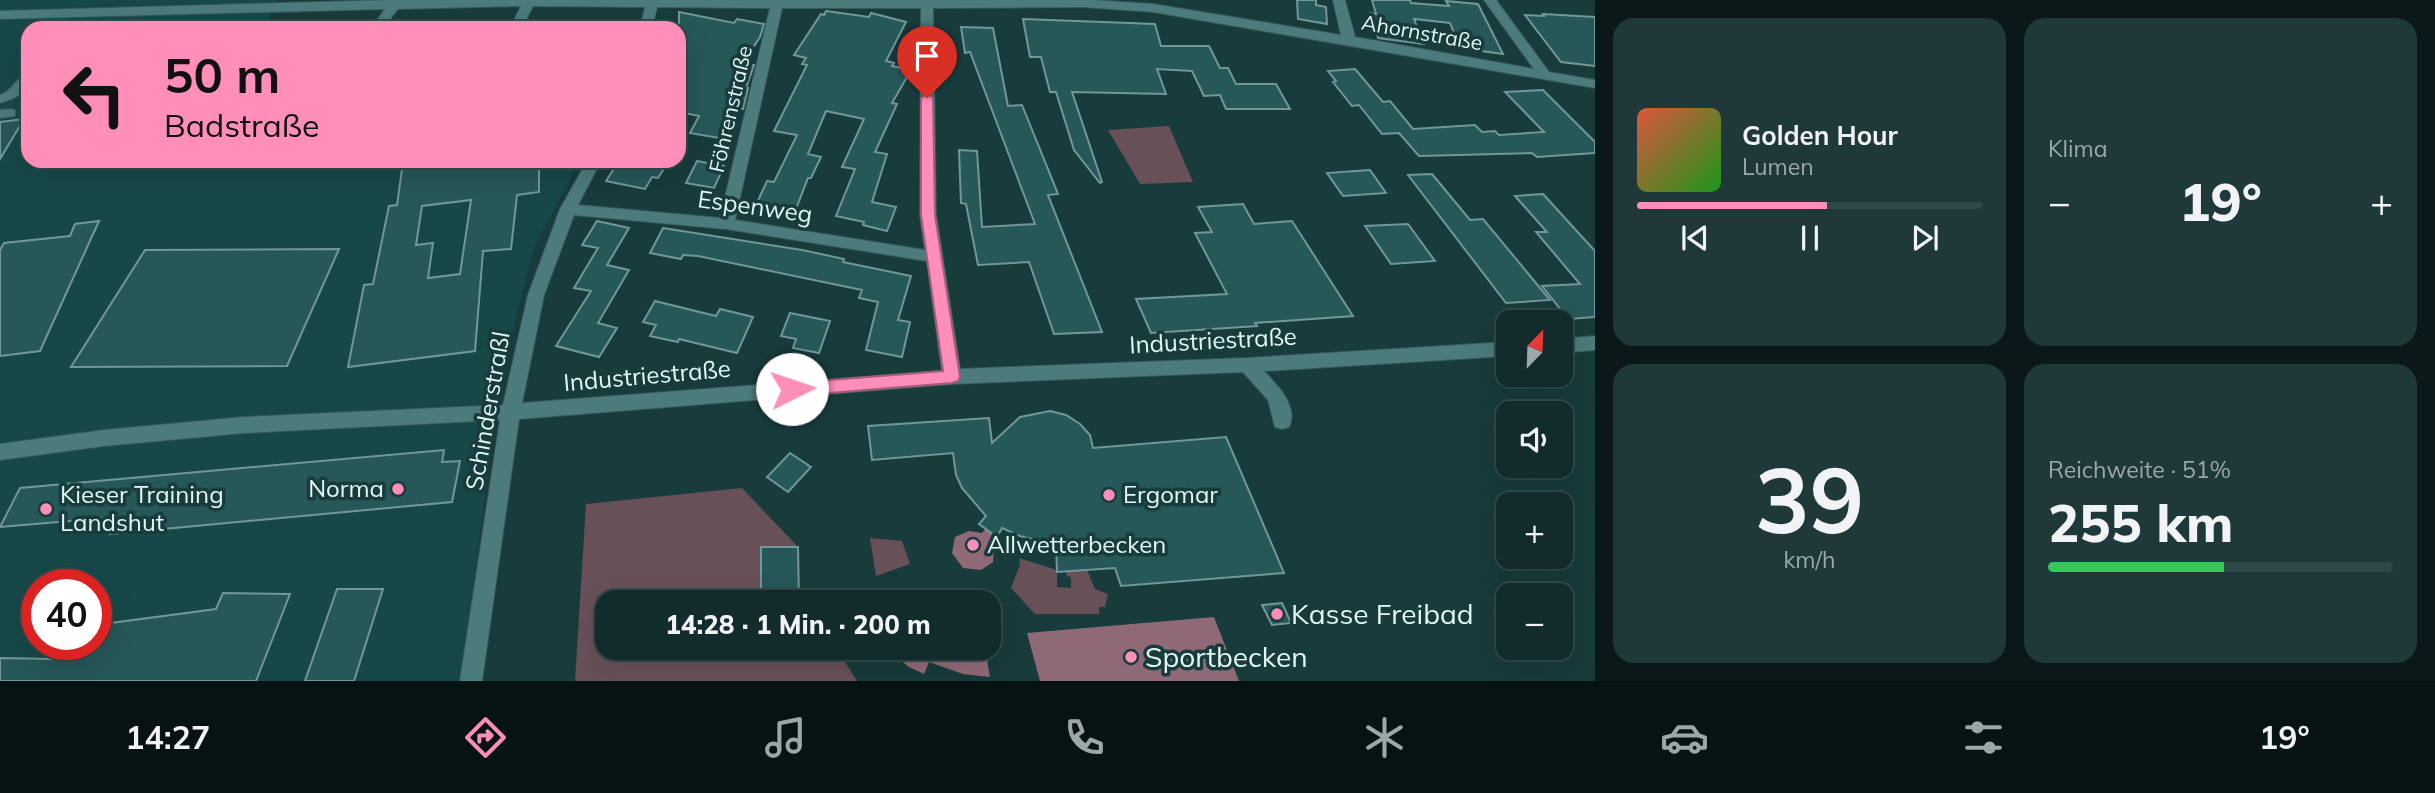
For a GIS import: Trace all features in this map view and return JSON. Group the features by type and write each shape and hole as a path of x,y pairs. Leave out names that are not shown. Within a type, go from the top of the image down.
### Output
{"street":[{"path":"103,14 115,0"},
{"path":"1339,0 1349,40"},
{"path":"1490,0 1544,74"},
{"path":"520,21 529,2"},
{"path":"648,21 653,2"},
{"path":"928,2 928,210 952,377"},
{"path":"382,21 395,3"},
{"name":"Ahornstraße","path":"2,17 395,3 1152,4 1595,84"},
{"name":"Föhrenstraße","path":"726,224 776,5"},
{"path":"74,21 79,14"},
{"path":"0,99 13,95 21,85"},
{"name":"Schinderstraßl","path":"471,681 511,412 536,295 568,209 590,168"},
{"name":"Espenweg","path":"568,209 726,224 935,257"},
{"path":"1573,344 1595,343"},
{"name":"Industriestraße","path":"0,452 104,438 244,425 511,412 952,377 1247,365 1496,350"},
{"path":"1247,365 1277,397 1283,421"}],"shaded area":[{"path":"0,0 277,0 268,21 21,21 21,168 576,168 534,247 499,384 461,681 0,681"},
{"path":"1169,126 1193,182 1140,184 1108,130"},
{"path":"742,488 798,547 762,548 761,590 595,590 595,660 844,660 857,681 575,681 586,504"},
{"name":"Allwetterbecken","path":"993,520 1000,526 990,539 994,546 993,562 981,570 963,568 952,553 955,537 969,531 982,533"},
{"path":"870,538 902,541 910,564 876,576"},
{"path":"1019,558 1057,570 1057,587 1071,588 1071,577 1067,576 1066,571 1087,570 1095,589 1108,594 1105,607 1099,607 1099,614 1035,614 1011,588 1020,565"},
{"name":"Sportbecken","path":"1214,617 1239,681 1040,681 1027,633"},
{"path":"900,660 987,660 990,677 963,674 929,662 924,674"}],"building":[{"path":"1297,0 1316,0 1316,5 1326,7 1327,24 1298,19"},
{"path":"1372,0 1410,0 1411,3 1449,6 1446,1 1478,4 1503,54 1460,48 1450,23 1414,19 1424,44 1378,38 1370,13 1376,14"},
{"path":"826,11 869,17 871,13 906,22 886,61 894,63 892,66 911,70 892,103 897,104 875,152 887,154 872,202 896,207 887,231 863,225 864,222 836,216 855,169 842,167 864,119 826,111 808,154 821,157 811,178 808,178 794,214 755,207 767,181 774,182 797,135 774,131 807,65 802,64 806,58 794,55 821,14 824,15"},
{"path":"679,12 734,23 737,19 764,24 760,37 748,55 751,56 747,64 754,65 746,88 743,109 736,108 719,138 690,133 699,116 686,113 686,21 679,21"},
{"path":"1543,14 1595,17 1595,66 1561,62 1525,15 1544,16"},
{"path":"1023,19 1155,24 1161,46 1209,46 1220,68 1228,68 1236,84 1276,84 1290,109 1226,109 1220,95 1204,96 1192,71 1157,69 1166,94 1072,92 1102,182 1100,183 1074,150 1056,92 1050,92 1041,57 1030,57"},
{"path":"961,27 993,28 1008,106 1022,105 1058,194 1048,195 1102,332 1054,334 1029,262 978,265 966,204 961,203 959,150 977,151 982,227 1035,224 970,52 965,53"},
{"path":"1355,69 1383,102 1390,101 1413,129 1475,125 1482,132 1495,131 1499,135 1544,132 1505,92 1543,90 1595,142 1595,153 1537,157 1532,153 1419,156 1399,133 1382,134 1359,105 1352,106 1328,71"},
{"path":"21,119 21,124 0,159 0,122"},
{"path":"697,161 724,166 714,188 686,183"},
{"path":"539,168 539,192 517,195 511,249 483,251 475,351 348,367 364,285 373,284 389,206 397,205 402,169","holes":["471,200 460,274 428,278 433,243 416,245 422,206"]},
{"path":"614,168 664,168 658,178 652,177 645,189 606,181"},
{"path":"1370,170 1386,193 1343,196 1327,173"},
{"path":"1432,174 1470,220 1483,219 1550,300 1506,303 1408,175"},
{"path":"1543,194 1595,251 1595,317 1573,319 1573,310 1561,310 1542,286 1580,284 1536,232 1547,232 1515,196"},
{"path":"1243,204 1254,224 1292,221 1353,316 1151,333 1136,299 1227,294 1195,233 1212,232 1198,207"},
{"path":"99,221 40,351 0,356 0,250 4,243 70,236 75,224"},
{"path":"597,221 629,228 607,265 629,270 598,323 617,328 599,357 556,346 591,291 574,288 598,248 582,245"},
{"path":"1408,224 1435,261 1391,264 1365,226"},
{"path":"663,228 802,250 844,259 843,262 911,276 898,320 910,322 902,357 866,350 878,302 859,298 862,290 698,256 683,255 681,259 650,253"},
{"path":"339,249 287,366 71,367 145,250"},
{"path":"655,301 716,316 720,309 753,317 737,353 679,339 678,342 650,336 656,325 643,322"},
{"path":"790,313 830,321 819,353 793,348 796,339 781,336"},
{"name":"Ergomar","path":"1050,411 1066,415 1080,424 1090,435 1093,448 1226,437 1284,573 1121,586 1115,568 1057,572 1056,545 1020,536 1002,528 997,537 979,524 986,516 962,488 956,475 953,453 872,460 868,426 989,418 992,443 1020,417"},
{"path":"444,450 442,462 460,461 452,502 110,534 117,517 0,527 20,488"},
{"path":"790,453 811,467 788,492 767,477"},
{"path":"761,547 798,547 799,590 761,590"},
{"path":"337,589 383,589 354,681 305,681"},
{"path":"223,593 290,594 256,681 0,681 0,658 112,660 112,623 216,609"},
{"name":"Kasse Freibad","path":"1282,603 1291,623 1272,625 1262,605"}],"place":[{"name":"Norma","path":"398,489"},
{"name":"Ergomar","path":"1109,495"},
{"name":"Kieser Training Landshut","path":"46,509"},
{"name":"Allwetterbecken","path":"973,545"},
{"name":"Kasse Freibad","path":"1277,614"},
{"name":"Sportbecken","path":"1131,657"}],"route":[{"path":"792,389 952,377 928,215 927,98"}]}
